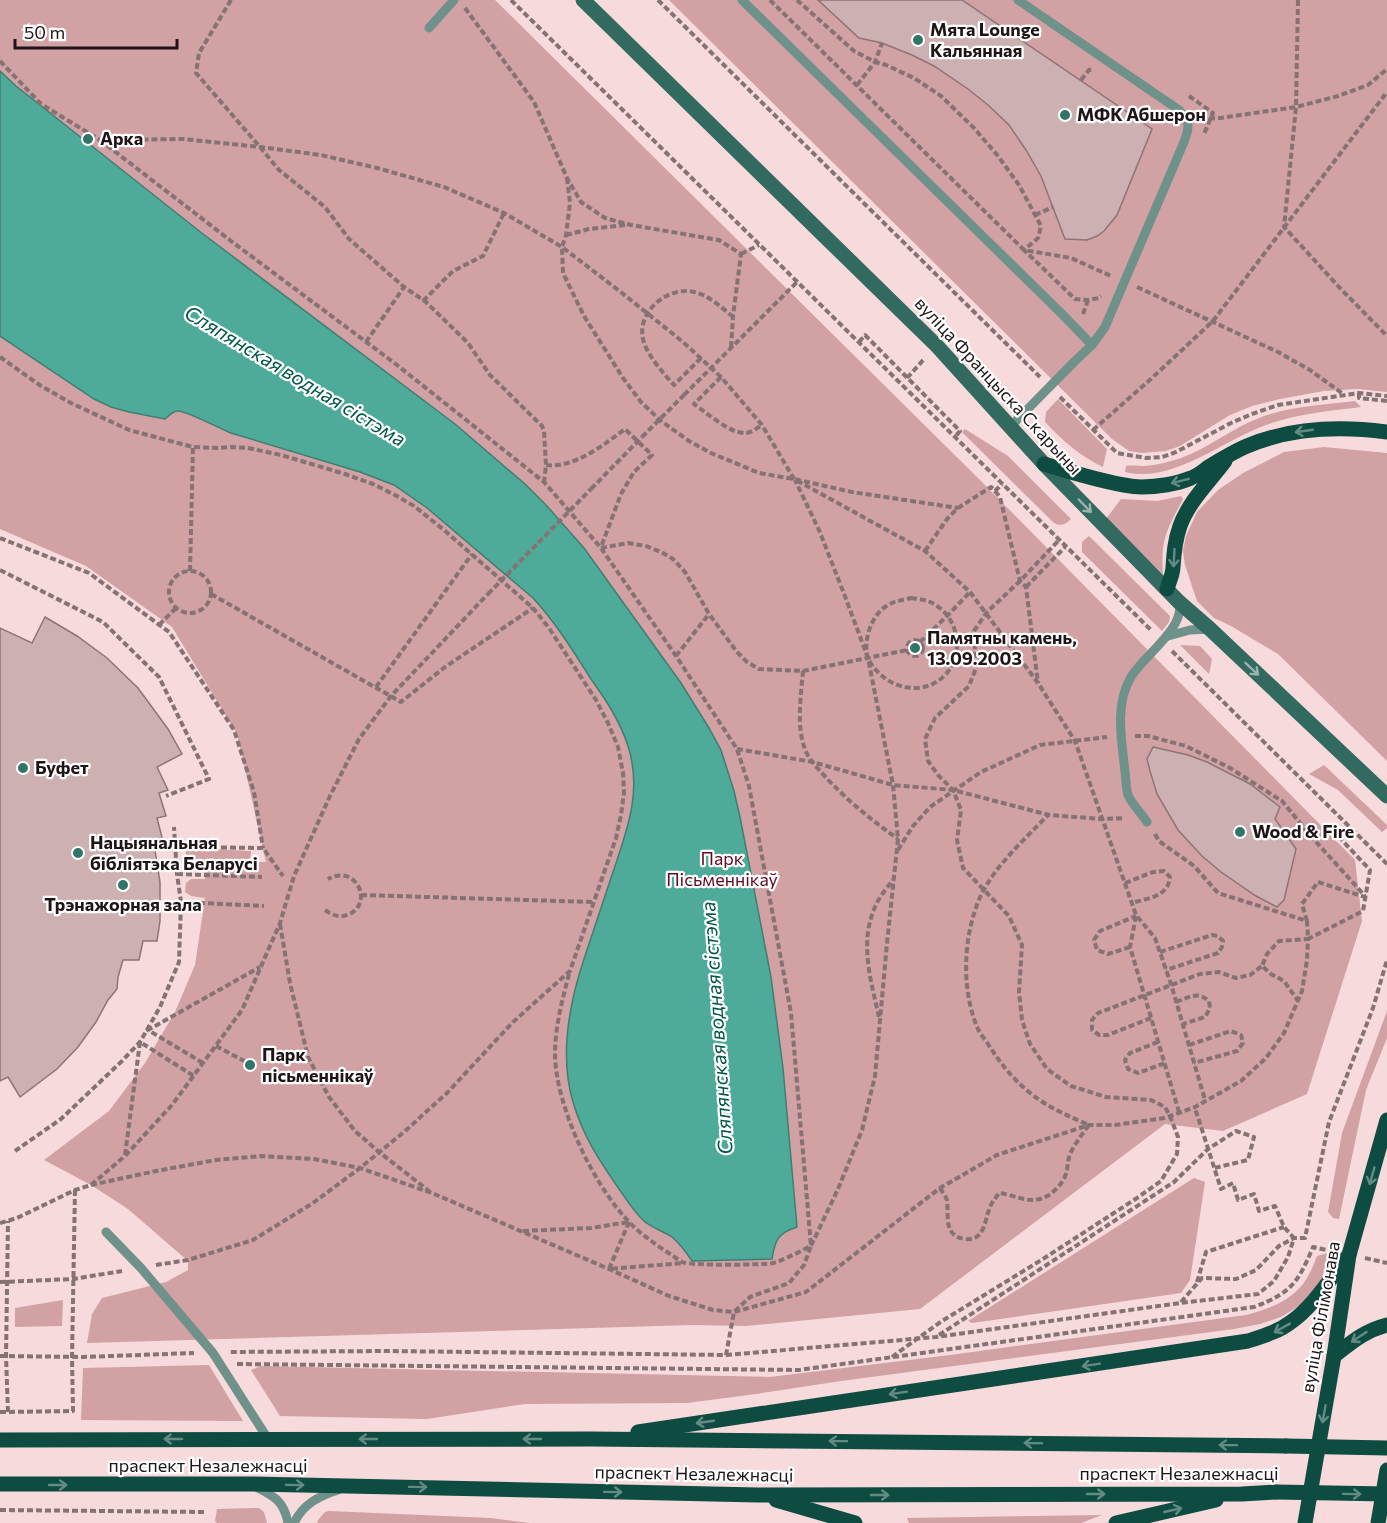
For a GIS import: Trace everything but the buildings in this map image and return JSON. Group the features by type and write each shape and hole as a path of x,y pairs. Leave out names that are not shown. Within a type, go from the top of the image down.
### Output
{"main road":[{"name":"вуліца Францыска Скарыны","path":"583,0 937,346 1044,464 1179,602 1387,796"},
{"path":"1044,464 1140,488 1192,478 1231,454 1263,440 1302,431 1341,428 1387,432"},
{"path":"1167,589 1173,569 1173,556 1180,524 1187,510 1231,454"},
{"name":"вуліца Філімонава","path":"1305,1523 1349,1255 1387,1120"},
{"path":"590,1439 1248,1341 1270,1334 1291,1322 1310,1305 1349,1255"},
{"path":"1334,1356 1372,1329 1387,1325"},
{"name":"праспект Незалежнасці","path":"0,1440 590,1439 1387,1448"},
{"path":"1378,1523 1387,1470"},
{"name":"праспект Незалежнасці","path":"0,1484 251,1484 758,1495 1242,1494 1276,1492 1387,1494"},
{"path":"1116,1523 1242,1494"},
{"path":"758,1495 855,1523"}],"lane":[{"path":"429,28 457,0"},
{"path":"742,0 1092,345"},
{"path":"1011,427 1092,345 1105,327 1188,130 1188,120 1179,110 1017,0"},
{"path":"1147,822 1128,795 1121,735 1121,704 1132,675 1168,636 1177,619 1179,602"},
{"path":"1168,636 1190,630 1210,629"},
{"path":"106,1232 141,1268 213,1353 268,1439"},
{"path":"251,1484 280,1502 284,1507 288,1523"},
{"path":"294,1523 302,1510 316,1499 337,1490 360,1486"}],"path":[{"path":"231,0 200,53 196,73 279,170 325,207 349,238 404,287 426,302 468,343 490,375 542,426 546,465 544,482"},
{"path":"457,0 534,102 580,202 605,218 631,225 718,240 741,254"},
{"path":"511,0 954,437 960,431 865,335 859,342"},
{"path":"658,0 1117,453 1146,459 1162,457 1191,445 1231,423 1278,405 1343,394 1387,396"},
{"path":"770,0 1075,299 1099,298 1106,291"},
{"path":"798,0 854,51 914,78 941,96 974,128 1019,185 1041,226 1038,238 1024,250"},
{"path":"1298,0 1296,107 1284,227 1338,287 1387,336"},
{"path":"857,85 875,62 882,43"},
{"path":"0,61 41,104 100,140 366,342 544,482 601,548 676,656 737,749 749,786 792,1012 811,1246"},
{"path":"1081,80 1089,70 1098,67"},
{"path":"1188,120 1296,107 1368,85 1387,69"},
{"path":"1093,430 1213,321 1387,92"},
{"path":"1184,93 1213,112 1201,140"},
{"path":"100,140 183,139 321,155 444,187 504,213 562,247 647,313 712,368 762,425 794,479 819,530 868,658 888,682 903,688 918,688 933,683 946,674 954,661 957,645 955,630 948,615 938,606 925,600 911,598 885,607 875,617 869,630 868,658 893,785 898,839 875,1076 862,1130 804,1265 789,1283 750,1297 734,1312 726,1355"},
{"path":"567,178 570,203 566,236 562,247 563,273 584,316 623,378 641,402 661,421 688,441 759,473 852,492 958,508"},
{"path":"1035,215 1053,207"},
{"path":"423,301 453,271 483,256 504,213"},
{"path":"566,236 589,229 631,225"},
{"path":"741,254 759,245"},
{"path":"1024,250 1071,258 1213,321 1278,352 1310,370 1343,394"},
{"path":"731,348 741,254"},
{"path":"1109,284 1112,276"},
{"path":"91,1185 125,1156 172,1105 242,1010 280,923 294,876 330,796 359,739 391,696 638,441 797,282"},
{"path":"366,342 404,287"},
{"path":"701,358 674,386 643,341 643,324 647,313 657,302 670,294 689,291 710,298 733,316"},
{"path":"907,378 937,346"},
{"path":"0,357 70,403 129,430 193,447 232,447 265,452 345,474 372,484 414,506 533,608 563,648 608,723 618,747 624,793 616,838 570,971 560,1010 555,1057 560,1085 576,1136 586,1158 613,1203 645,1237 683,1263"},
{"path":"721,377 694,404 722,424 738,432 747,433 762,425"},
{"path":"1062,399 1070,391"},
{"path":"1359,393 1359,398 1387,401"},
{"path":"546,465 554,466 580,458 625,429 652,455 634,472 621,494 601,548"},
{"path":"190,571 193,447"},
{"path":"794,479 925,551 970,592 1038,683 1075,741 1136,915 1155,938 1205,1100"},
{"path":"995,491 1002,484"},
{"path":"925,551 947,519 958,508 991,487 995,491 1000,497 1020,581 1026,587 1038,683"},
{"path":"0,538 89,573 169,632 234,730 254,792 263,848 283,876"},
{"path":"891,1358 942,1321 1069,1243 1161,1181 1177,1154 1179,1137 1165,1107 1151,1100 1106,1097 1071,1086 1047,1068 1030,1044 1022,1020 1019,992 1022,945 1009,916 963,867 957,840 961,810 953,790 928,761 925,739 935,718 969,687 976,668 974,631 987,612 1059,540"},
{"path":"601,548 628,543 646,546 673,559 685,572 709,614 738,652 747,662 759,669 803,671 907,650"},
{"path":"1026,587 1065,547"},
{"path":"376,687 472,554"},
{"path":"0,570 103,622 159,677 209,779 166,796"},
{"path":"190,571 197,572 208,581 211,587 206,606 195,613 176,608 170,595 172,581 177,576 190,571"},
{"path":"920,642 970,592"},
{"path":"211,594 401,702 445,667 533,608"},
{"path":"159,626 176,608"},
{"path":"676,656 709,614"},
{"path":"915,640 920,642 923,649 918,656 910,654 907,650 911,641 915,640"},
{"path":"803,671 800,723 805,749 833,785 857,808 898,839"},
{"path":"737,749 813,762 893,785 953,790 1049,815 1102,819 1128,818 1147,822 1159,841 1194,866 1218,893 1307,921"},
{"path":"1049,815 1002,862 984,891 972,919 966,958 968,996 978,1029 1004,1069 1030,1094 1060,1113 1089,1125"},
{"path":"15,1150 61,1119 90,1092 140,1042 160,1007 178,962 181,902 174,827"},
{"path":"1151,1018 1108,1035 1099,1035 1092,1030 1092,1020 1098,1013 1171,984 1210,972 1219,972 1236,978 1250,975 1262,966 1267,954 1279,941 1308,939 1363,911 1370,870 1340,838 1350,828"},
{"path":"176,847 263,848"},
{"path":"1376,853 1387,864"},
{"path":"1125,883 1153,872 1164,871 1170,877 1169,885 1161,894 1132,903"},
{"path":"177,874 262,877"},
{"path":"325,910 336,916 348,915 358,907 361,895 357,883 346,876 334,876 328,879"},
{"path":"880,1021 868,970 866,937 875,907 894,878"},
{"path":"0,1222 17,1218 75,1190 156,1171 216,1160 261,1156 314,1159 360,1168 432,1193 669,1296 713,1310 734,1312 806,1292 940,1188 997,1155 1089,1125 1115,1125 1165,1118 1195,1107 1241,1081 1266,1058 1284,1033 1302,991 1308,939 1307,921 1302,904 1318,882 1365,897"},
{"path":"361,895 593,902"},
{"path":"181,902 264,906"},
{"path":"1136,915 1130,947 1179,1113"},
{"path":"1130,947 1108,954 1097,950 1094,940 1100,931 1136,915"},
{"path":"280,923 290,983 308,1057 329,1097 355,1131 378,1152 432,1193"},
{"path":"1160,952 1212,935 1218,936 1223,941 1218,953 1166,970"},
{"path":"1180,1303 1202,1278 1236,1279 1256,1270 1279,1246 1294,1238 1305,1239 1329,1122 1374,1008 1387,960"},
{"path":"1262,966 1270,974 1284,981 1298,1001"},
{"path":"148,1030 261,967"},
{"path":"0,1282 73,1279 141,1268 188,1260 252,1240 313,1203 404,1132 448,1092 512,1023 570,971"},
{"path":"1176,1002 1195,996 1202,996 1209,1001 1210,1008 1205,1017 1183,1024"},
{"path":"148,1030 203,1063"},
{"path":"1189,1045 1231,1031 1241,1035 1243,1043 1237,1051 1194,1063"},
{"path":"140,1042 194,1076"},
{"path":"125,1156 140,1042"},
{"path":"1158,1042 1130,1053 1125,1060 1128,1069 1138,1073 1165,1063"},
{"path":"216,1046 248,1064"},
{"path":"1195,1107 1221,1189 1233,1183 1238,1200 1254,1194 1259,1211 1275,1206 1284,1227 1294,1238"},
{"path":"940,1188 947,1198 949,1229 959,1238 969,1240 979,1236 985,1225 988,1211 999,1193 1025,1200 1040,1200 1053,1192 1063,1181 1067,1172 1067,1161 1089,1125"},
{"path":"936,1337 1174,1182 1208,1149 1236,1131 1254,1137 1248,1160 1214,1168"},
{"path":"0,1412 73,1411 75,1190"},
{"path":"8,1220 6,1356 8,1412"},
{"path":"520,1231 591,1228 629,1222"},
{"path":"609,1269 629,1222"},
{"path":"1197,1282 1206,1252 1284,1227"},
{"path":"0,1356 72,1357 229,1352 386,1351 726,1355 916,1339 1258,1294 1274,1281 1288,1257 1294,1238"},
{"path":"609,1269 683,1263 697,1265 773,1263 811,1246"},
{"path":"229,1352 236,1364 799,1370 1254,1307 1275,1299 1289,1288 1303,1271 1313,1247"},
{"path":"0,1510 206,1512"}],"green space":[{"name":"Парк Пісьменнікаў","path":"0,0 495,0 982,482 1355,860 1362,921 1307,1094 1223,1131 1165,1124 920,1309 746,1326 692,1325 87,1343 92,1314 102,1298 166,1282 188,1270 188,1261 128,1209 91,1185 44,1160 109,1111 145,1063 175,1012 195,965 205,898 191,896 185,892 186,883 191,879 205,879 204,870 186,870 186,848 251,851 250,862 266,862 237,734 172,627 86,566 0,529"},
{"path":"669,0 1387,0 1387,392 1358,389 1324,391 1280,399 1252,406 1230,415 1180,446 1166,451 1142,453 1129,451 1112,439"},
{"path":"1058,399 1107,449 1103,467 1072,448 1045,422 1046,412"},
{"path":"1355,401 1361,407 1277,421 1197,459 1161,472 1143,474 1125,472 1126,466 1154,465 1181,458 1249,422 1270,414 1307,406"},
{"path":"965,429 1008,456 1071,519 1059,525 1054,523 962,432"},
{"path":"1324,447 1387,453 1387,761 1278,654 1214,618 1197,601 1185,565 1183,551 1186,536 1197,512 1218,490 1243,473 1284,452"},
{"path":"1181,496 1183,499 1169,526 1164,543 1163,574 1106,519 1121,499 1157,501"},
{"path":"1089,536 1170,616 1169,622 1162,631 1082,552 1082,542"},
{"path":"1180,645 1200,646 1212,659 1209,674"},
{"path":"1324,765 1387,825 1387,828 1382,832 1338,790 1309,774"},
{"path":"1387,1011 1387,1038 1366,1090 1339,1219 1333,1218 1328,1212 1342,1133"},
{"path":"1194,1178 1205,1182 1190,1280 1181,1293 972,1323 968,1321"},
{"path":"1331,1252 1320,1283 1299,1306 1281,1317 1260,1324 687,1403 525,1404 427,1419 280,1416 251,1370 261,1366 770,1377 1246,1315 1288,1298 1302,1286 1317,1256"},
{"path":"63,1300 62,1326 15,1327 15,1308"},
{"path":"209,1365 243,1421 81,1420 83,1368"},
{"path":"259,1508 264,1512 267,1523 217,1523 215,1521 217,1509"},
{"path":"325,1512 491,1518 530,1523 317,1523"},
{"path":"1102,1515 1081,1523 909,1523 907,1518"}],"water":[{"name":"Сляпянская водная сістэма","path":"0,71 203,234 455,424 525,484 584,548 681,683 721,750 734,791 771,977 783,1068 797,1227 778,1238 772,1259 692,1261 672,1237 647,1223 631,1206 592,1147 573,1102 566,1048 570,1012 579,976 627,829 633,797 634,780 628,746 617,719 602,695 557,627 533,598 427,508 394,485 360,472 231,433 181,411 174,412 165,419 111,407 94,399 0,336"}],"place":[{"name":"Мята Lounge Кальянная","path":"918,40"},
{"name":"МФК Абшерон","path":"1065,115"},
{"name":"Арка","path":"88,139"},
{"name":"Памятны камень, 13.09.2003","path":"915,648"},
{"name":"Буфет","path":"23,768"},
{"name":"Wood & Fire","path":"1240,832"},
{"name":"Нацыянальная бібліятэка Беларусі","path":"78,853"},
{"name":"Трэнажорная зала","path":"123,885"},
{"name":"Парк пісьменнікаў","path":"250,1065"}]}
